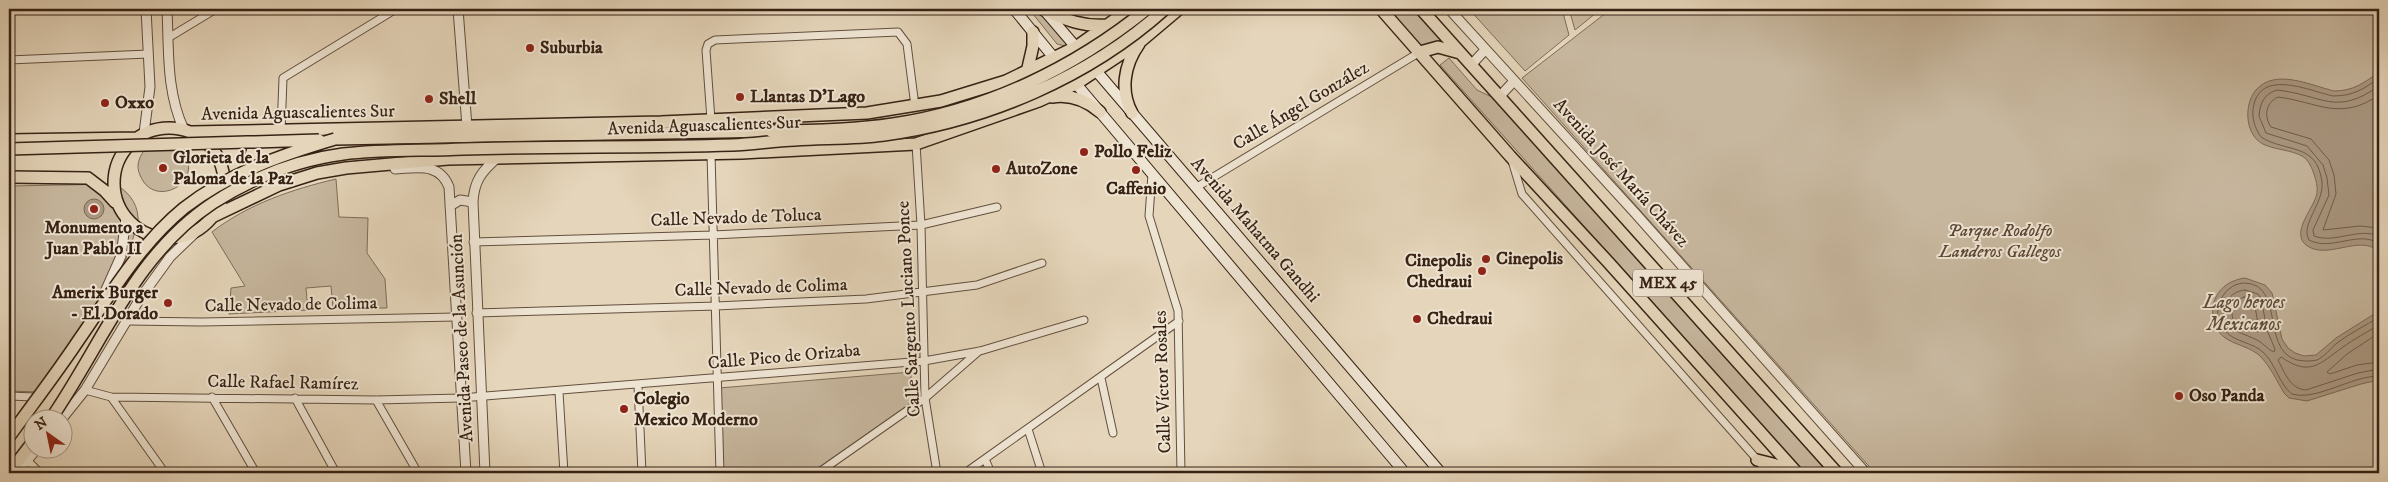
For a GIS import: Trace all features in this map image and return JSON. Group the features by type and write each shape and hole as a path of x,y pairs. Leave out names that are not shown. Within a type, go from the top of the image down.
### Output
{"main road":[{"path":"1014,9 1405,473"},
{"path":"1044,9 1069,21 1083,24 1109,25"},
{"name":"Avenida Mahatma Gandhi","path":"1044,9 1441,473"},
{"name":"Avenida Aguascalientes Sur","path":"9,140 140,136 164,128 188,131 281,132 840,115 941,101 1006,81 1028,72 1076,47 1130,9"},
{"path":"1135,9 1136,20 1142,26 1158,27"},
{"name":"Avenida Aguascalientes Sur","path":"9,437 43,392 129,266 165,226 185,208 217,186 252,167 289,152 336,139 632,132 771,132 873,127 958,110 1012,90 1054,71 1113,36 1148,9"},
{"name":"Avenida Aguascalientes Sur","path":"56,410 144,268 174,234 193,218 213,203 262,176 294,165 343,154 527,147 736,145 852,138 896,133 954,120 1038,91 1105,54 1137,33 1164,9"},
{"name":"Avenida Aguascalientes Sur","path":"9,177 88,178 105,191 137,229 152,236 175,238 197,231 212,217 279,185 317,173 372,166 448,159 711,154 916,144 1039,102 1076,84 1142,41 1179,9"},
{"name":"MEX 45","path":"1381,9 1510,156 1609,263 1797,473"},
{"name":"MEX 45","path":"1421,9 1468,59 1837,473"},
{"path":"1028,72 1034,46 1033,32"},
{"path":"1132,113 1126,100 1126,75 1131,57 1142,41"},
{"path":"1420,52 1432,48 1445,48 1468,59"},
{"path":"1040,66 1056,74 1059,84 1054,94"},
{"path":"1039,102 1055,97 1072,97 1087,103 1100,112"},
{"name":"Avenida Aguascalientes Sur","path":"188,131 212,148 223,170 223,195 212,217"},
{"path":"279,185 265,182 256,175 250,163 250,155 260,141 281,132"},
{"name":"Avenida Aguascalientes Sur","path":"118,205 114,191 116,168 126,148 140,136"},
{"path":"9,149 336,139"},
{"path":"9,473 22,456"},
{"path":"1757,460 1773,464 1793,473"}],"street":[{"path":"140,136 150,88 146,9"},
{"path":"167,9 170,87 174,106 188,131"},
{"path":"168,38 216,9"},
{"path":"281,132 283,78 396,9"},
{"path":"458,9 467,126"},
{"name":"Avenida José María Chávez","path":"1449,9 1635,212 1866,473"},
{"path":"711,120 706,50 708,44 715,40 898,32 907,44 915,106"},
{"path":"1468,59 1485,50"},
{"name":"Calle Ángel González","path":"1197,187 1420,52"},
{"path":"9,60 148,54"},
{"path":"1500,96 1514,81"},
{"name":"Calle Sargento Luciano Ponce","path":"916,144 922,224 922,293 926,398 936,473"},
{"path":"711,154 720,473"},
{"path":"1510,156 1522,194 1769,473"},
{"name":"Avenida Paseo de la Asunción","path":"486,473 476,313 473,202 478,179 483,170 497,158"},
{"name":"Avenida Paseo de la Asunción","path":"372,166 381,169 426,168 438,171 446,178 449,187 466,473"},
{"name":"Calle Víctor Rosales","path":"1152,174 1149,216 1178,311 1181,473"},
{"path":"450,206 460,200 473,202"},
{"name":"Calle Nevado de Toluca","path":"473,242 713,235 922,224 997,206"},
{"path":"9,428 34,397 109,286 120,256 126,218"},
{"name":"Avenida Aguascalientes Sur","path":"68,410 85,390 141,297 170,258 197,231"},
{"name":"Calle Nevado de Colima","path":"476,313 716,306 866,299 977,285 1042,263"},
{"name":"Calle Nevado de Colima","path":"127,321 201,322 456,318"},
{"name":"Calle Pico de Orizaba","path":"481,397 924,361 980,351 1084,320"},
{"path":"965,473 1101,378 1178,321"},
{"path":"818,473 926,398 980,351"},
{"path":"1101,378 1113,433"},
{"path":"638,385 642,473"},
{"name":"Calle Rafael Ramírez","path":"85,390 111,396 376,400 481,397"},
{"path":"559,392 564,473"},
{"path":"9,396 34,397"},
{"path":"111,396 165,473"},
{"path":"212,397 256,473"},
{"path":"295,398 336,473"},
{"path":"376,400 418,473"},
{"path":"1028,429 1042,473"},
{"path":"985,459 990,473"},
{"path":"16,473 27,460 40,473"}],"green space":[{"path":"1029,9 1042,9 1067,44 1065,46 1057,44"},
{"path":"1385,9 1419,9 1447,39 1418,46"},
{"path":"1469,9 1562,9 1569,35 1525,71"},
{"path":"1569,9 1601,9 1575,30"},
{"name":"Parque Rodolfo Landeros Gallegos","path":"1611,9 2379,9 2379,473 1875,473 1522,78"},
{"path":"1449,58 1477,90 1504,103 1836,473 1805,473 1440,65"},
{"name":"Glorieta de la Paloma de la Paz","path":"179,146 187,159 188,170 184,180 177,187 167,191 156,191 147,186 138,168 140,157 144,150 147,147"},
{"path":"336,179 339,217 368,218 367,253 385,279 387,308 333,308 331,286 306,288 308,310 229,314 231,288 245,286 212,232 241,213 271,199"},
{"path":"114,184 130,197 136,206 138,219 127,256 117,277 93,317 37,392 9,391 9,186"},
{"path":"911,372 911,403 811,473 721,473 719,388"}],"water":[{"name":"Lago heroes Mexicanos","path":"2379,72 2379,251 2362,245 2323,250 2314,249 2306,245 2302,240 2301,233 2317,193 2317,183 2312,169 2304,157 2293,152 2270,147 2258,141 2253,135 2248,120 2249,104 2256,90 2264,83 2273,80 2293,80 2334,91 2341,91 2358,86"},
{"path":"94,199 101,202 104,209 101,216 94,219 87,216 84,209 87,202"},
{"name":"Lago heroes Mexicanos","path":"2245,278 2265,285 2272,293 2282,339 2288,348 2304,356 2316,355 2336,338 2379,311 2379,380 2307,401 2289,398 2261,357 2255,352 2228,340 2217,330 2214,322 2213,307 2217,294 2227,284"}],"place":[{"name":"Suburbia","path":"530,48"},
{"name":"Llantas D'Lago","path":"740,97"},
{"name":"Shell","path":"429,99"},
{"name":"Oxxo","path":"105,103"},
{"name":"Pollo Feliz","path":"1084,152"},
{"name":"Glorieta de la Paloma de la Paz","path":"163,168"},
{"name":"AutoZone","path":"996,169"},
{"name":"Caffenio","path":"1136,170"},
{"name":"Monumento a Juan Pablo II","path":"94,209"},
{"name":"Cinepolis","path":"1486,259"},
{"name":"Cinepolis Chedraui","path":"1482,271"},
{"name":"Amerix Burger - El Dorado","path":"168,303"},
{"name":"Chedraui","path":"1417,319"},
{"name":"Oso Panda","path":"2179,396"},
{"name":"Colegio Mexico Moderno","path":"624,409"}]}
